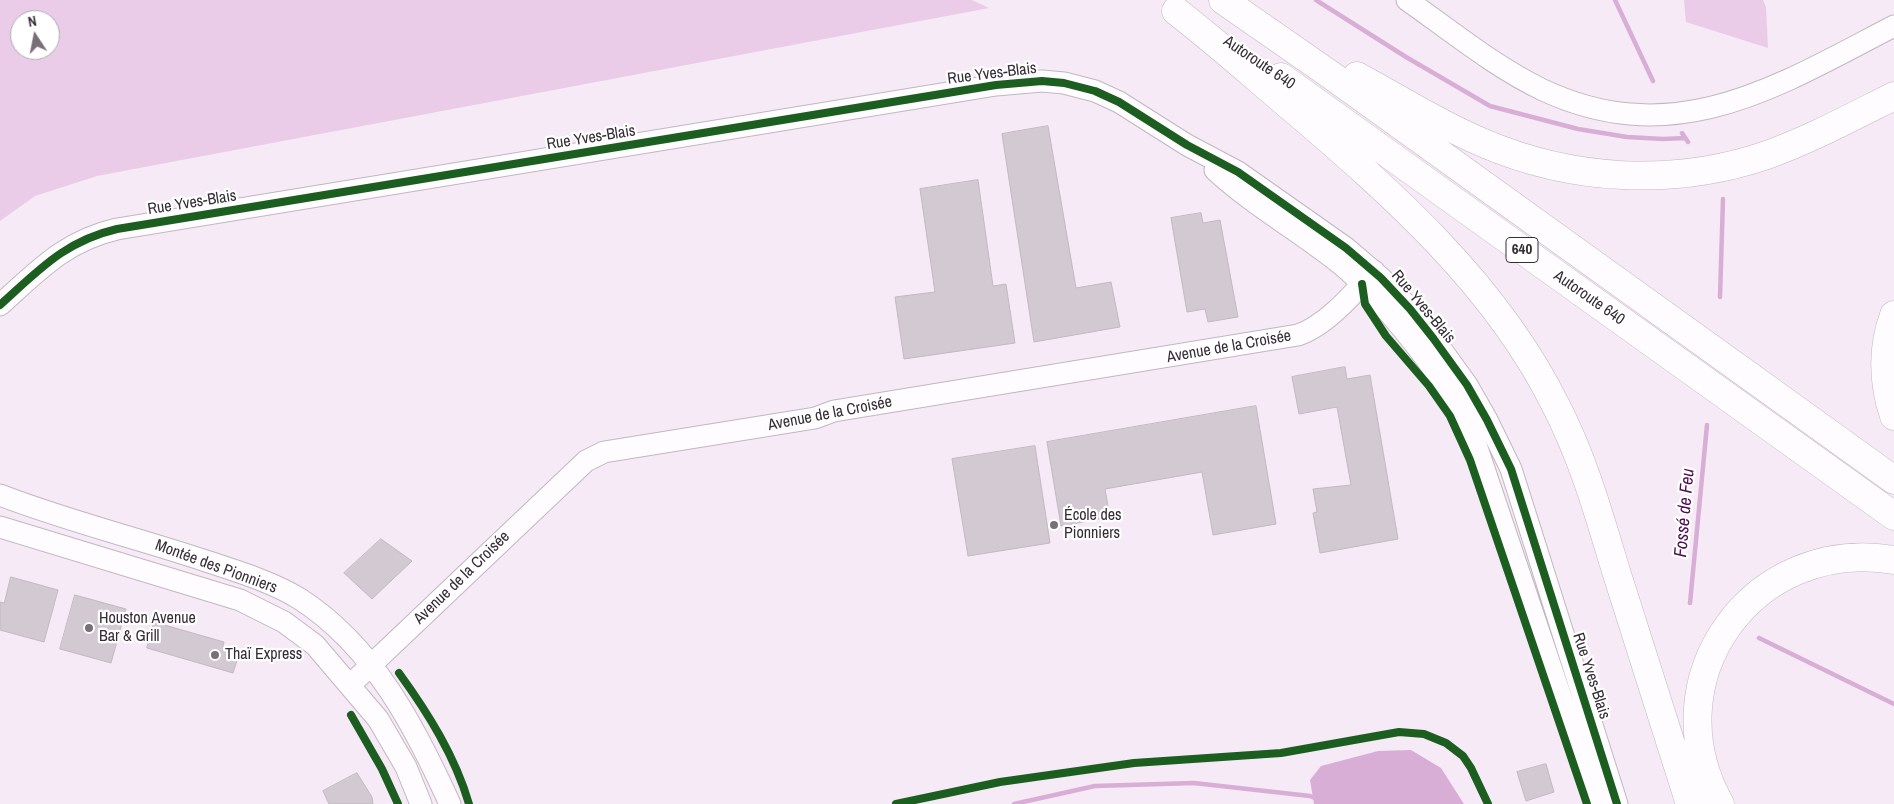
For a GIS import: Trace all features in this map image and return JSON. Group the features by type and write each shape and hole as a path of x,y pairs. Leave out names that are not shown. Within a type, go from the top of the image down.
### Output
{"highway":[{"name":"Autoroute 640","path":"1167,5 1213,32 1284,79 1894,516"},
{"path":"1167,5 1323,134 1403,206 1461,268 1522,348 1556,404 1582,464 1690,804"},
{"name":"Autoroute 640","path":"1234,8 1336,79 1894,480"},
{"path":"1234,8 1480,142 1537,162 1578,171 1650,176 1683,174 1732,165 1799,142 1894,96"},
{"path":"1894,316 1888,336 1885,370 1887,390 1894,416"},
{"path":"1720,804 1702,760 1697,717 1699,696 1715,649 1740,611 1756,595 1793,571 1839,558 1871,557 1894,560"}],"street":[{"path":"1407,0 1509,72 1537,87 1582,104 1611,111 1640,114 1691,112 1742,100 1794,77 1894,26"},
{"name":"Rue Yves-Blais","path":"0,305 69,247 92,236 117,230 996,85 1055,82 1095,91 1129,108 1187,145 1235,188 1336,261 1368,278 1421,322 1457,371 1484,414 1510,469 1616,804"},
{"name":"Rue Yves-Blais","path":"1368,278 1400,326 1448,390 1470,427 1596,804"},
{"name":"Avenue de la Croisée","path":"350,685 586,461 604,452 815,418 834,412 1298,335 1315,328 1368,278"},
{"name":"Montée des Pionniers","path":"0,495 69,520 153,543 251,576 299,598 333,624 370,664 405,712 426,750 450,804"},
{"name":"Montée des Pionniers","path":"0,527 240,600 284,622 315,645 378,719 406,767 421,804"}],"shaded area":[{"path":"0,0 972,0 989,8 97,176 35,196 0,221"},
{"path":"1684,0 1763,0 1766,7 1768,48 1686,22"},
{"path":"1411,750 1441,768 1464,804 1314,804 1310,780 1321,766 1378,751"}],"building":[{"path":"1048,126 1076,288 1111,282 1120,327 1034,342 1002,134"},
{"path":"978,180 993,286 1006,284 1015,343 904,359 895,297 935,292 920,189"},
{"path":"1201,213 1203,223 1220,220 1238,317 1208,322 1205,309 1187,312 1171,218"},
{"path":"1345,367 1347,379 1370,375 1398,539 1320,553 1313,513 1317,512 1313,489 1351,485 1337,407 1299,414 1292,377"},
{"path":"1256,406 1276,524 1213,535 1202,472 1105,489 1110,517 1061,526 1047,442"},
{"path":"1035,446 1050,543 968,556 952,459"},
{"path":"381,539 412,561 372,599 344,573"},
{"path":"11,577 58,590 44,642 0,630 0,602 4,603"},
{"path":"75,595 126,609 111,663 60,649"},
{"path":"154,622 224,642 223,646 240,651 233,673 147,648"},
{"path":"1546,764 1554,792 1526,801 1517,772"},
{"path":"357,773 372,797 373,804 329,804 323,791"}],"waterway":[{"path":"1316,0 1406,57 1490,106 1578,129 1627,137 1685,138"},
{"name":"Fossé de Feu","path":"1615,0 1653,81"},
{"name":"Fossé de Feu","path":"1682,133 1688,142"},
{"name":"Fossé de Feu","path":"1720,297 1723,199"},
{"name":"Fossé de Feu","path":"1690,603 1707,425"},
{"name":"Fossé de Feu","path":"1759,638 1894,704"},
{"path":"1014,804 1095,786 1194,783 1310,796 1317,799"}],"cycle path":[{"path":"0,305 40,269 67,249 99,234 117,229 996,85 1042,81 1064,83 1095,91 1119,102 1187,145 1238,172 1346,248 1381,278 1410,309 1433,338 1467,385 1511,469 1617,804"},
{"path":"1362,284 1365,304 1386,336 1429,386 1450,416 1470,460 1587,804"},
{"path":"399,673 440,736 456,769 469,804"},
{"path":"351,715 382,769 398,804"},
{"path":"896,804 1000,782 1134,763 1281,753 1399,732 1424,734 1446,743 1463,756 1471,768 1488,804"}],"place":[{"name":"École des Pionniers","path":"1054,525"},
{"name":"Houston Avenue Bar & Grill","path":"89,628"},
{"name":"Thaï Express","path":"215,655"}]}
